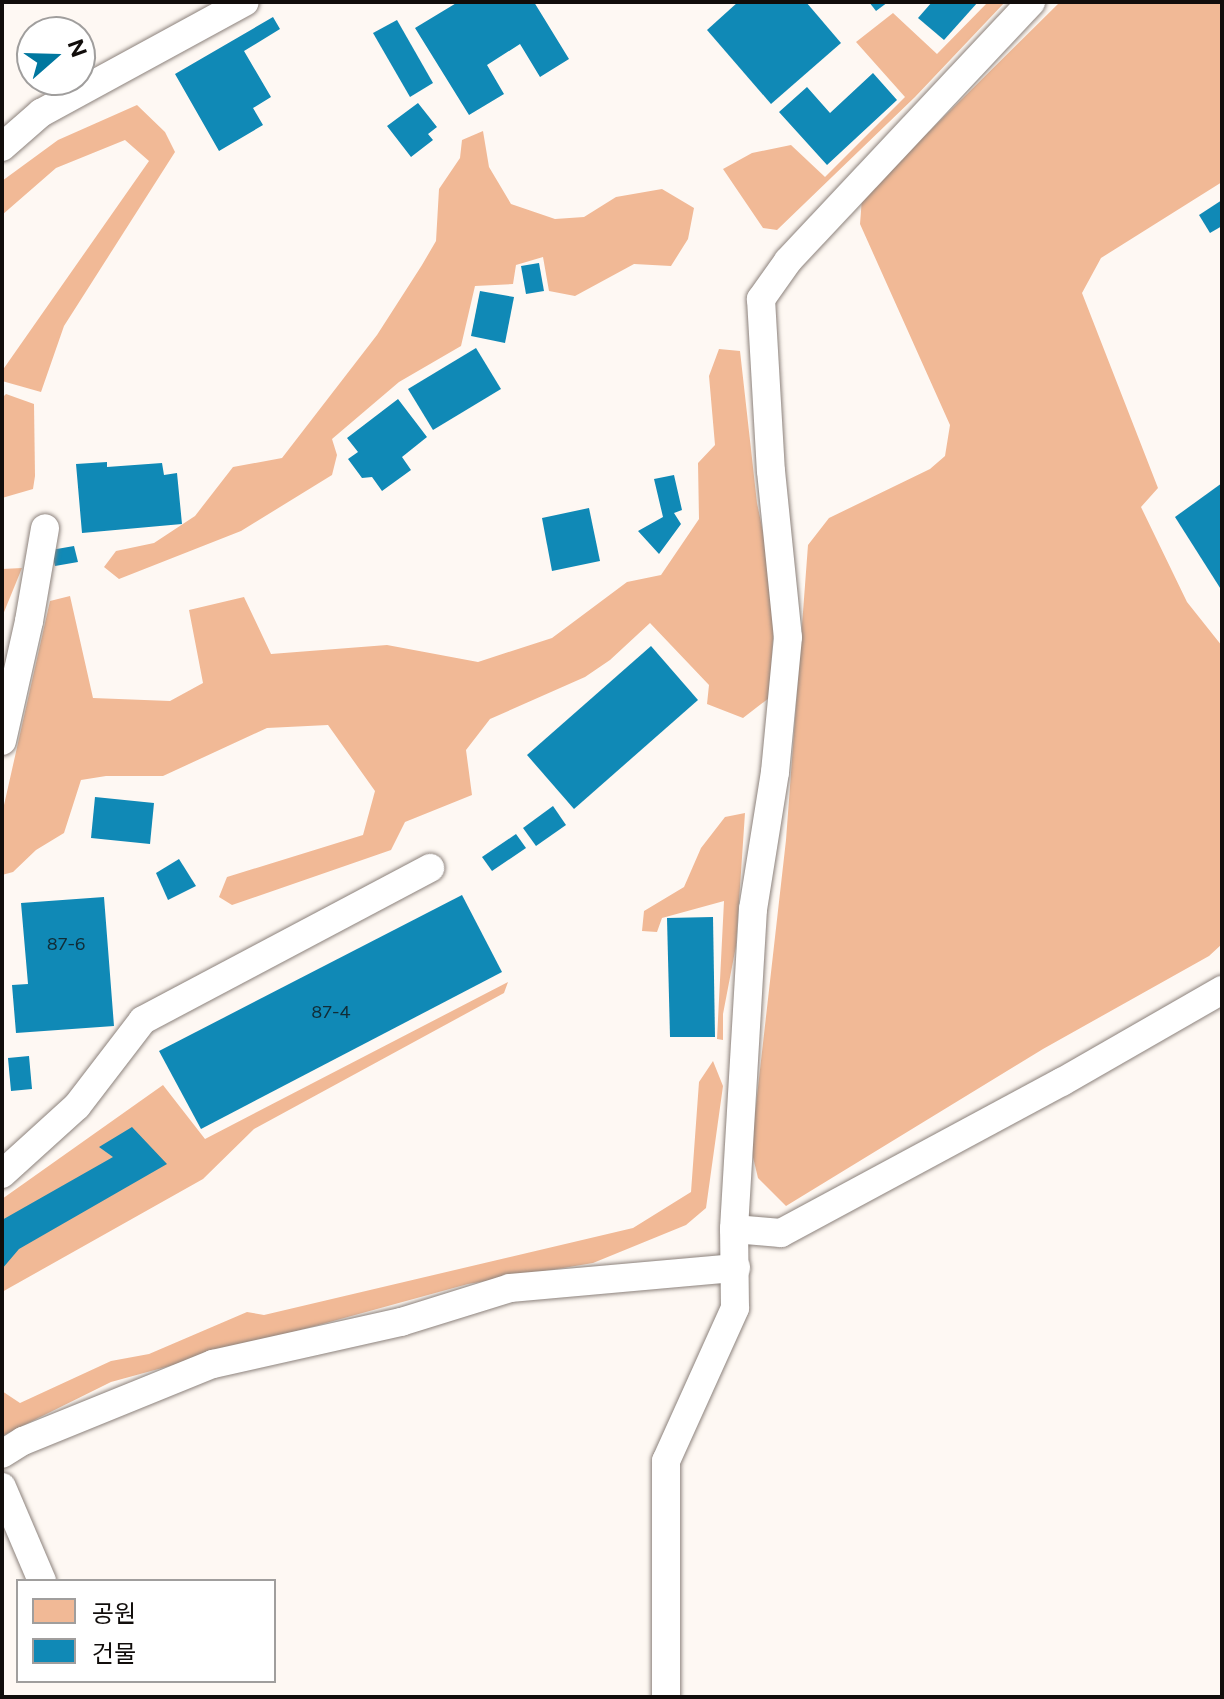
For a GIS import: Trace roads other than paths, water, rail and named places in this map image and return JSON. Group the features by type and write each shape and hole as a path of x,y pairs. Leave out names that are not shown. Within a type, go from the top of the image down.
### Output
{"lane":[{"path":"2,147 52,106 245,2"},
{"path":"666,1697 666,1461 735,1308 734,1229 753,909 775,772 788,637 771,471 761,299 788,261 1031,2"},
{"path":"2,741 29,621 45,528"},
{"path":"2,1174 77,1106 143,1020 430,868"},
{"path":"734,1229 781,1233 1217,1003"},
{"path":"2,1454 23,1441 213,1364 401,1322 510,1288 736,1268"},
{"path":"2,1487 41,1579"}]}
